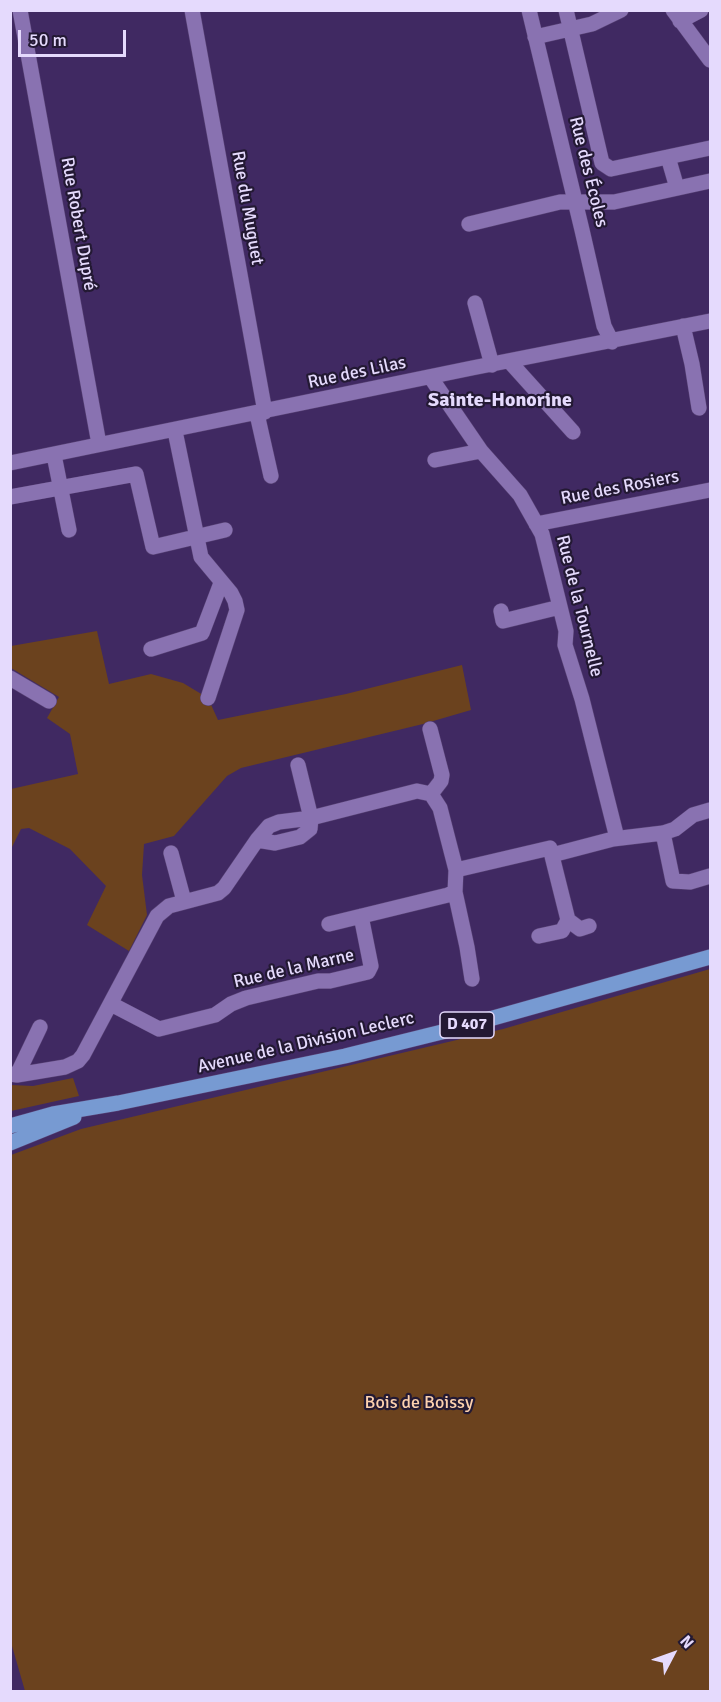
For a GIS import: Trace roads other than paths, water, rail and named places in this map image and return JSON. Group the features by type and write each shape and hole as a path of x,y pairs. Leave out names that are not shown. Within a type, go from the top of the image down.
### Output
{"main road":[{"name":"Avenue de la Division Leclerc","path":"10,1126 53,1114 118,1103 355,1054 454,1029 711,957"},
{"name":"Avenue de la Division Leclerc","path":"10,1143 57,1123 118,1103"}],"street":[{"name":"Rue Robert Dupré","path":"20,10 99,444"},
{"name":"Rue du Muguet","path":"192,10 271,476"},
{"name":"Rue des Écoles","path":"528,10 603,322 612,342"},
{"path":"566,10 602,163 611,169 711,148"},
{"path":"535,38 592,24 621,10"},
{"path":"701,10 676,16 711,60"},
{"path":"668,157 677,188"},
{"path":"469,224 560,202 614,202 711,181"},
{"path":"475,303 492,365"},
{"name":"Rue des Lilas","path":"10,463 711,321"},
{"path":"683,326 699,408"},
{"path":"509,361 573,432"},
{"name":"Rue de la Tournelle","path":"431,378 481,451 520,495 542,534 566,631 565,645 582,699 615,838"},
{"path":"175,431 201,557 236,601 237,610 208,698"},
{"path":"435,460 481,451"},
{"path":"54,455 69,530"},
{"path":"10,497 136,474 153,547 225,530"},
{"name":"Rue des Rosiers","path":"536,524 711,490"},
{"path":"151,649 202,633 221,583"},
{"path":"501,611 503,621 560,607"},
{"path":"10,678 49,701"},
{"path":"430,729 442,775 441,781 431,794"},
{"path":"14,1074 65,1067 72,1065 83,1055 157,916 169,906 218,893 225,888 257,840 275,843 300,837 310,829 311,818 298,765"},
{"path":"311,818 417,791 431,794 440,808 456,870 455,892 472,979"},
{"path":"552,855 615,838 663,833 675,829 693,815 711,810"},
{"path":"663,833 673,881 690,882 711,876"},
{"path":"456,870 550,848 568,920 580,929 589,926"},
{"path":"171,853 184,902"},
{"name":"Rue de la Marne","path":"329,924 455,892"},
{"name":"Rue de la Marne","path":"111,1004 159,1029 215,1016 231,1004 246,998 368,972 371,966 361,916"},
{"path":"539,936 562,931 568,920"},
{"path":"14,1074 40,1027"}],"district":[{"name":"Sainte-Honorine","path":"500,401"}],"park label":[{"name":"Bois de Boissy","path":"419,1403"}]}
